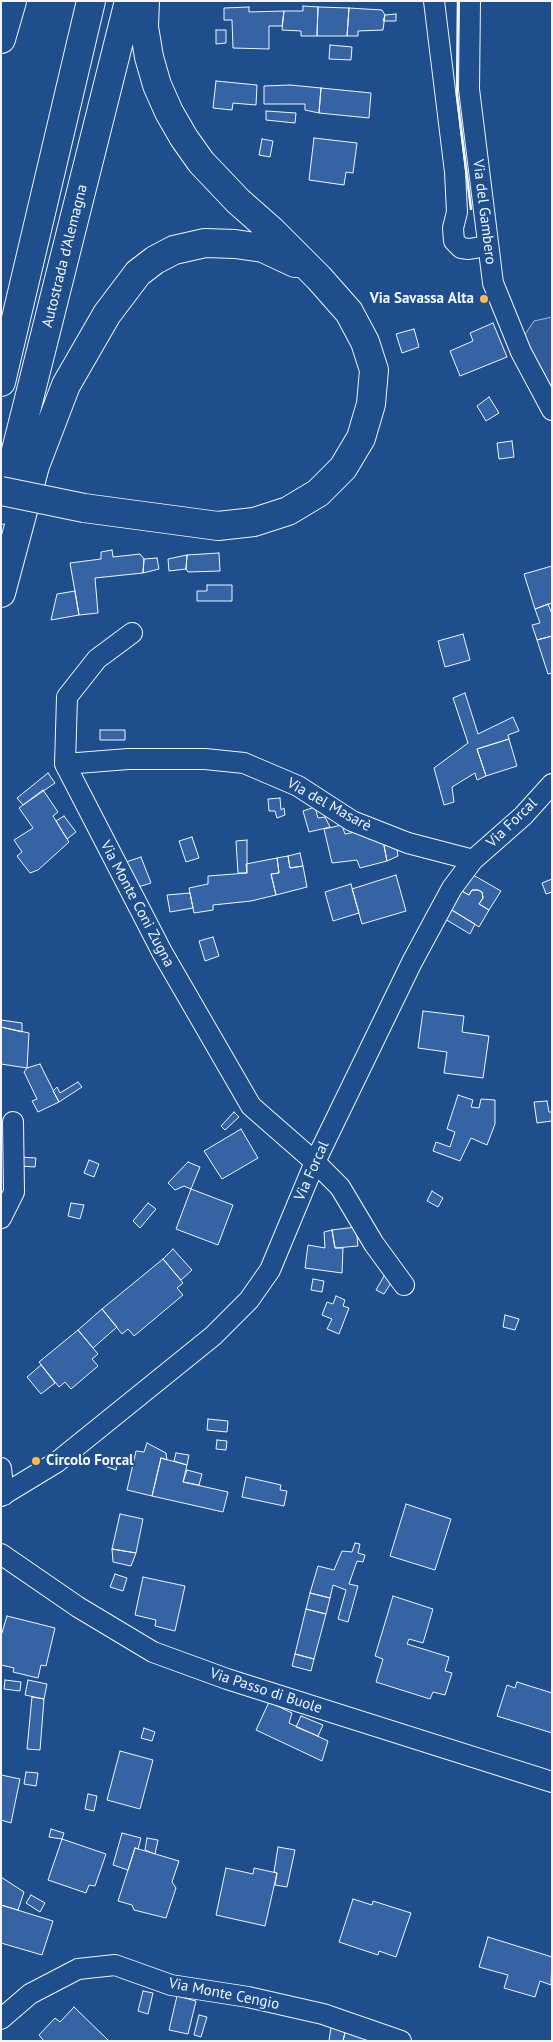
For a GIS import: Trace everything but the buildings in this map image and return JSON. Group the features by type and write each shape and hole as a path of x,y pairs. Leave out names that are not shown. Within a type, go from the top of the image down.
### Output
{"highway":[{"path":"1,39 12,1"},
{"path":"1,382 91,1"},
{"name":"Autostrada d'Alemagna","path":"1,510 129,1"},
{"path":"1,491 84,508 218,526 254,522 288,511 318,493 343,468 361,438 371,404 374,370 365,342 349,312 319,278 272,231 238,201 202,162 184,138 169,112 157,85 149,57 144,27 145,1"},
{"path":"1,593 35,466 66,385 107,314 138,273 155,260 174,250 205,243 235,244 263,248 281,255 319,278"}],"street":[{"path":"434,1 455,172 457,212 454,241 461,248 469,249 487,246"},
{"name":"Via del Gambero","path":"470,1 468,89 493,283 522,352 552,410"},
{"name":"Via Monte Coni Zugna","path":"132,633 97,659 67,697 65,764 162,952 251,1106 315,1162 340,1187 374,1244 404,1285"},
{"name":"Via del Masarè","path":"65,764 128,759 206,759 244,764 298,786 352,821 408,843 473,860"},
{"name":"Via Forcal","path":"3,1495 57,1462 213,1336 249,1300 270,1270 315,1162 412,962 452,888 473,860 523,816 552,784"},
{"path":"1,1218 14,1192 13,1122"},
{"path":"1,1468 3,1495"},
{"name":"Via Passo di Buole","path":"1,1554 78,1607 153,1652 227,1679 552,1782"},
{"name":"Via Monte Cengio","path":"1,2019 30,1994 78,1969 115,1965 171,1985 248,1997 323,2014 401,2041"}],"shaded area":[{"path":"552,317 552,388 524,336 534,321"}],"wall":[{"path":"458,1 457,95 471,209"}],"place":[{"name":"Via Savassa Alta","path":"484,299"},
{"name":"Circolo Forcal","path":"36,1461"}]}
